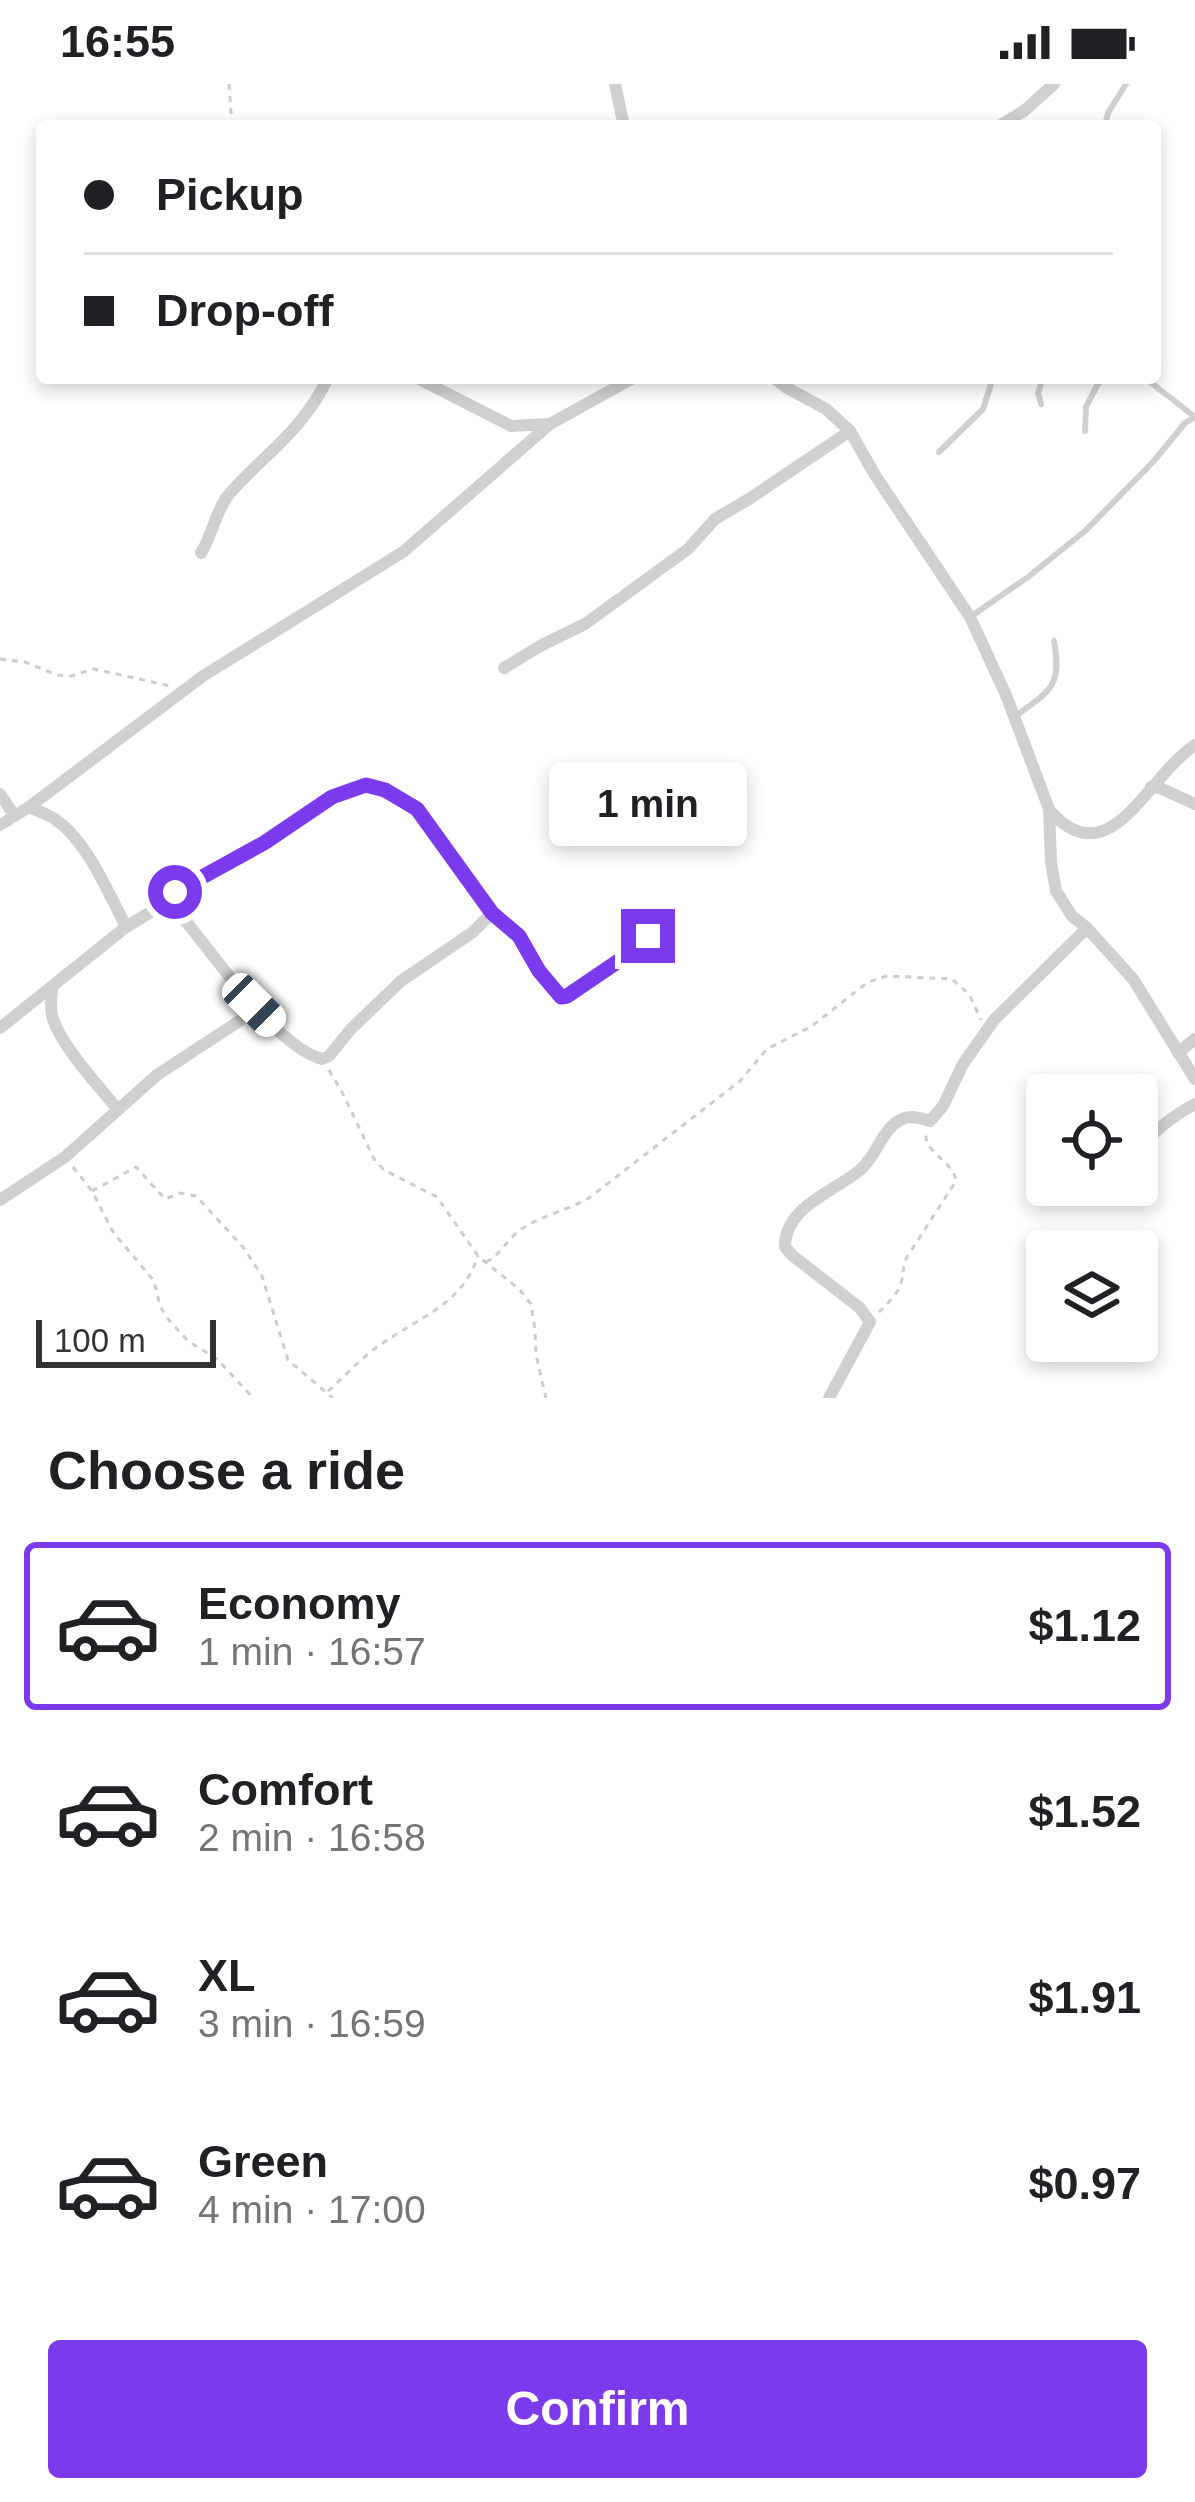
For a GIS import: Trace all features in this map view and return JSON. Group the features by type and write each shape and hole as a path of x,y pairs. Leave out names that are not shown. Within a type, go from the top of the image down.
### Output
{"street":[{"path":"615,84 623,120"},
{"path":"1025,119 1054,84"},
{"path":"201,553 223,502 300,424 325,384"},
{"path":"429,384 511,426 550,424"},
{"path":"0,825 190,686 403,552 550,424 622,384"},
{"path":"782,384 826,409 850,431 970,617 1049,809 1056,891 1072,916 1133,979 1195,1079"},
{"path":"504,668 585,625 688,549 715,519 850,431"},
{"path":"1049,809 1062,824 1092,836 1126,818 1195,745"},
{"path":"0,1028 175,892 264,843 332,797 366,785 417,809 492,913 519,936 561,997 623,958 648,936"},
{"path":"1150,788 1195,804"},
{"path":"0,794 14,815"},
{"path":"29,807 59,821 79,844 126,927"},
{"path":"158,907 187,923 254,1005 298,1049 322,1059 400,981 473,932 492,913"},
{"path":"829,1398 870,1322 860,1308 793,1256 785,1247 785,1231 799,1214 860,1170 892,1126 908,1117 930,1121 994,1019 1088,928"},
{"path":"52,988 52,1017 57,1027 118,1110"},
{"path":"0,1200 65,1157 157,1075 241,1020 254,1005"},
{"path":"1178,1053 1195,1039"},
{"path":"1158,1129 1195,1104"}],"lane":[{"path":"1107,120 1126,84"},
{"path":"939,452 983,410 991,384"},
{"path":"1041,384 1041,404"},
{"path":"1085,430 1086,406 1098,384"},
{"path":"970,617 1085,531 1195,417 1153,384"},
{"path":"1014,717 1053,685 1059,667 1054,641"}],"path":[{"path":"229,84 232,120"},
{"path":"0,659 25,662 57,675 94,668 155,684 190,686"},
{"path":"486,1262 519,1230 589,1198 740,1081 767,1049 812,1026 868,982 886,976 952,979 969,994 986,1030"},
{"path":"322,1059 374,1159 384,1170 437,1197 478,1256 520,1289 530,1304 546,1398"},
{"path":"870,1322 898,1290 907,1257 956,1181 952,1168 925,1138 930,1121"},
{"path":"65,1157 92,1191 113,1232 154,1281 168,1319 188,1341 218,1359 253,1398"},
{"path":"92,1191 136,1167 165,1198 180,1193 196,1196 256,1264 288,1360 333,1398"},
{"path":"327,1392 381,1344 457,1295 472,1275 478,1256"}],"route":[{"path":"175,892 264,843 332,797 366,785 417,809 492,913 519,936 561,997 623,958 648,936"}]}
